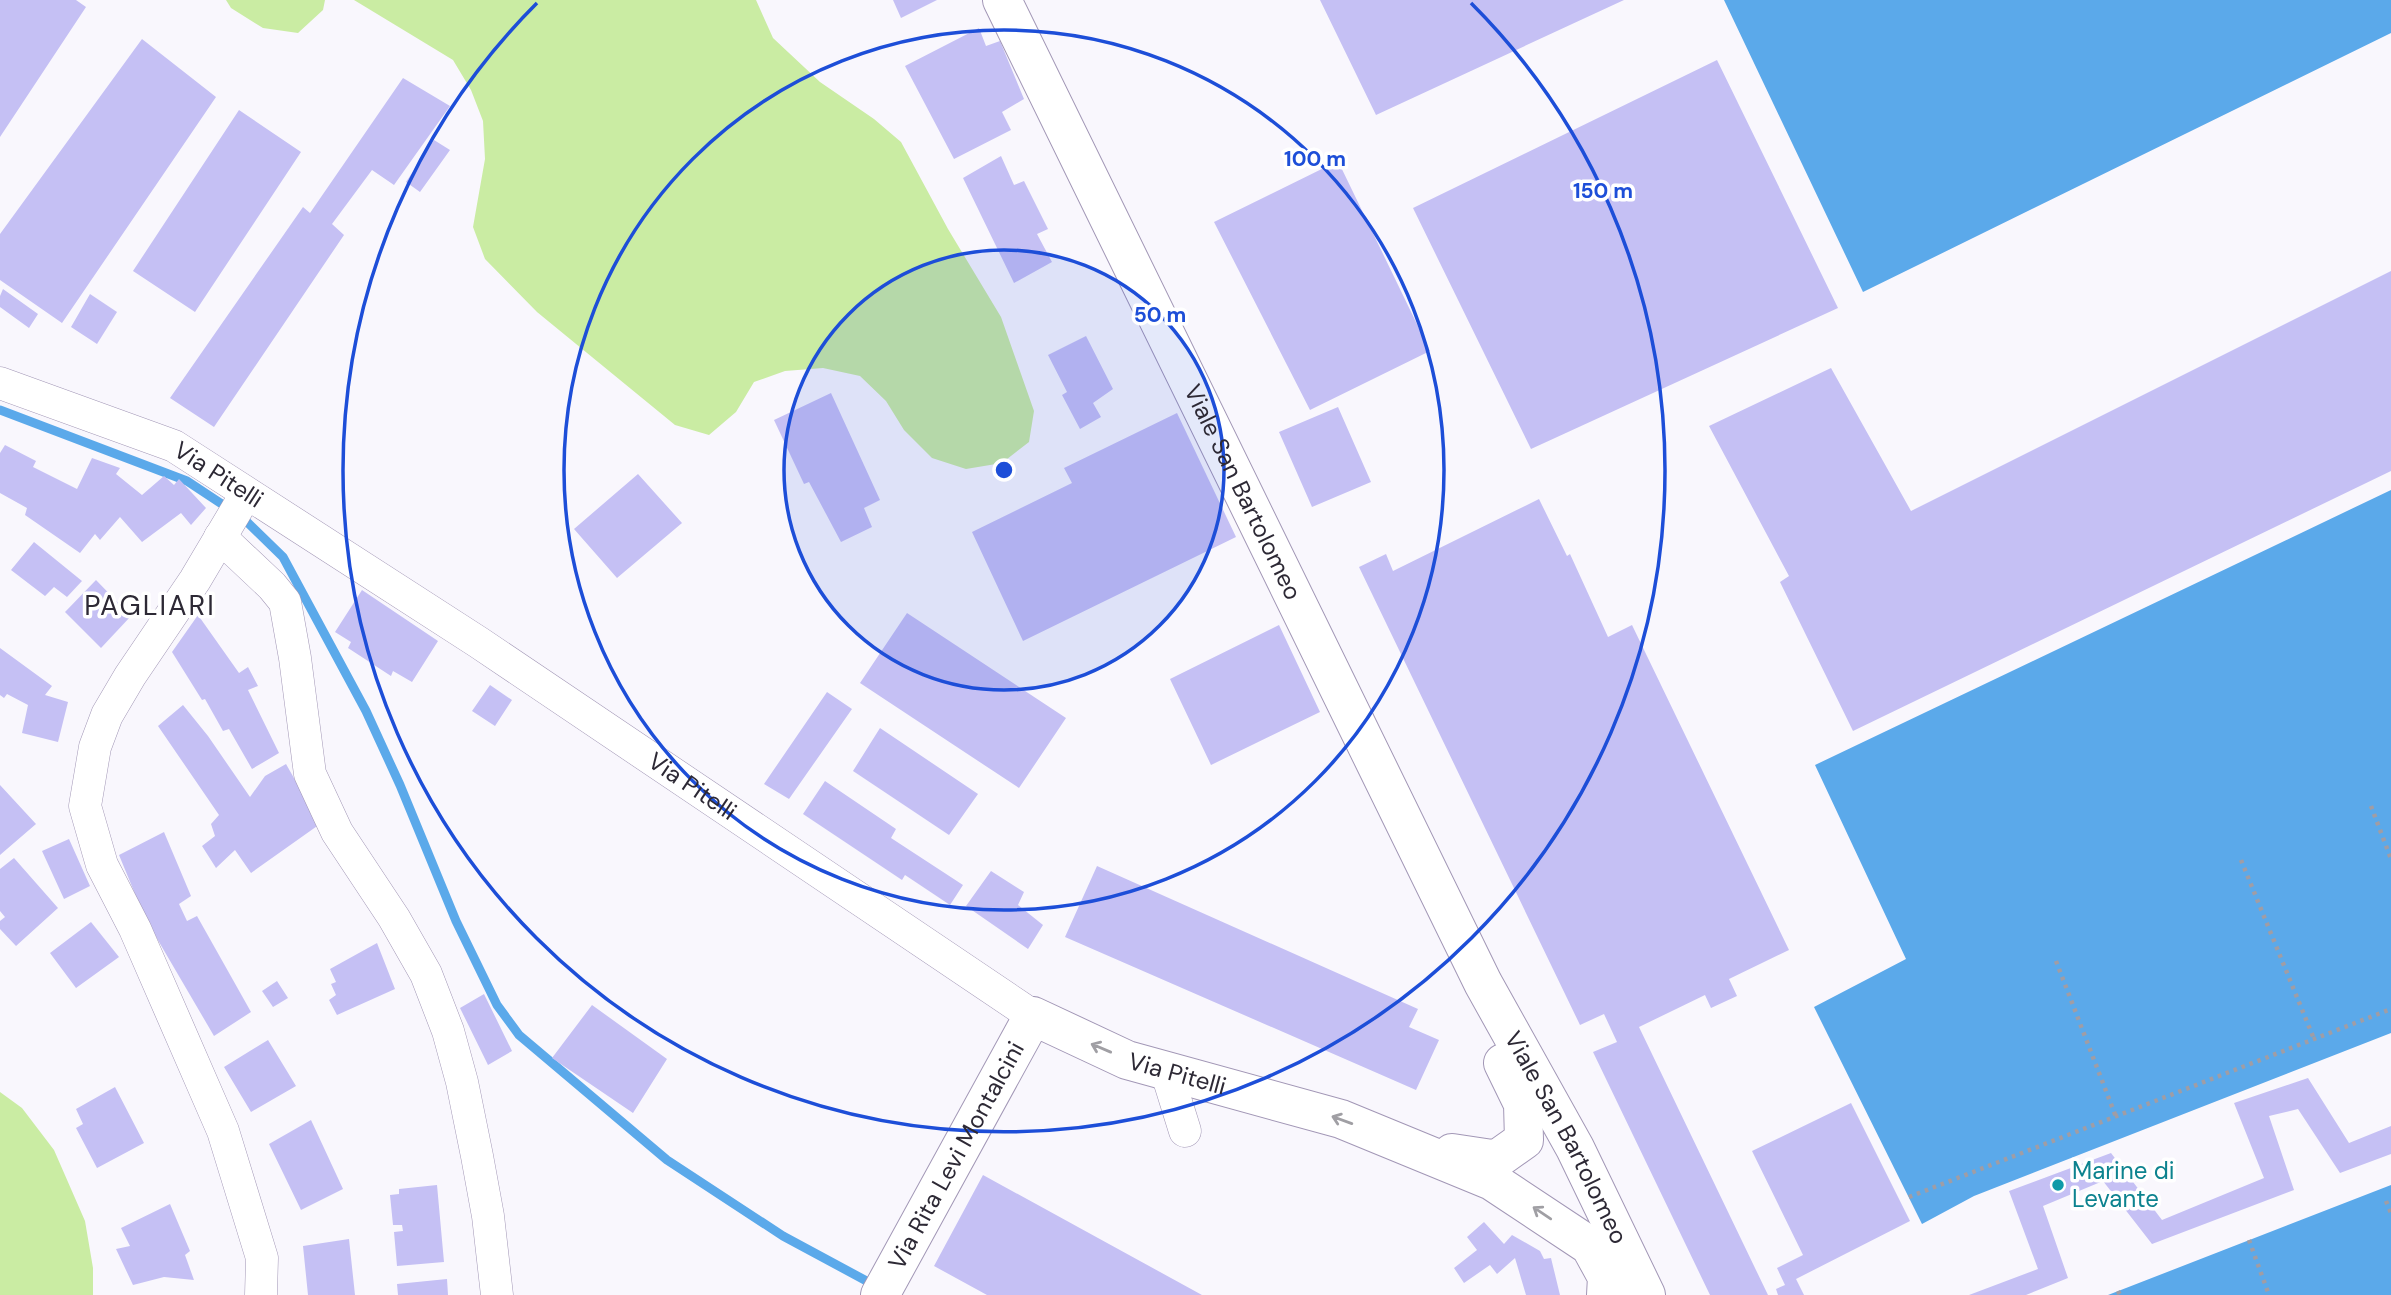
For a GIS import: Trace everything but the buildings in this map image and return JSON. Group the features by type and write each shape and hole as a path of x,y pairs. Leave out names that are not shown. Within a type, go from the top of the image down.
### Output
{"main road":[{"name":"Viale San Bartolomeo","path":"1002,0 1483,983 1575,1148 1646,1295"},
{"name":"Viale San Bartolomeo","path":"1483,983 1474,993 1477,1006 1523,1104"},
{"name":"Via Pitelli","path":"1033,1016 1127,1060 1341,1119 1492,1181 1601,1273"},
{"name":"Via Rita Levi Montalcini","path":"886,1284 1033,1016"},
{"name":"Via Pitelli","path":"1405,1146 1492,1159 1500,1157 1524,1140 1523,1104"}],"street":[{"name":"Via Pitelli","path":"0,383 174,446 478,642 1033,1016"},
{"path":"246,494 107,715 95,747 85,806 102,865 135,929 223,1131 262,1258 261,1295"},
{"path":"223,533 285,602 310,774 337,832 394,918 426,974 448,1031 477,1156 488,1216 497,1295"},
{"path":"1166,1069 1185,1131"}],"path":[{"path":"2371,807 2391,859"},
{"path":"2241,860 2314,1039"},
{"path":"2056,961 2116,1116"},
{"path":"1909,1197 2391,1009"},
{"path":"2386,1200 2391,1213"},
{"path":"2249,1240 2269,1295"}],"green space":[{"path":"226,0 325,0 323,10 298,33 263,28 231,8"},
{"path":"354,0 756,0 773,38 820,82 874,119 901,142 948,229 1001,317 1034,411 1029,442 1002,463 966,469 932,458 904,430 886,401 860,376 823,368 785,371 754,382 736,412 709,435 675,425 537,312 485,259 473,227 485,159 483,121 471,90 453,60"},
{"path":"0,1092 22,1108 54,1150 85,1221 93,1268 93,1295 0,1295"}],"water":[{"path":"1724,0 2391,0 2391,33 1863,292"},
{"path":"2391,490 2391,1033 1974,1196 1922,1224 1814,1007 1906,959 1815,765"},
{"path":"2391,1185 2391,1295 2108,1295"}],"waterway":[{"path":"0,410 187,481 243,518 283,557 366,711 400,785 456,921 497,1005 519,1035 667,1160 783,1236 874,1285"}],"place":[{"name":"Marine di Levante","path":"2058,1185"}],"district":[{"name":"PAGLIARI","path":"150,605"}]}
